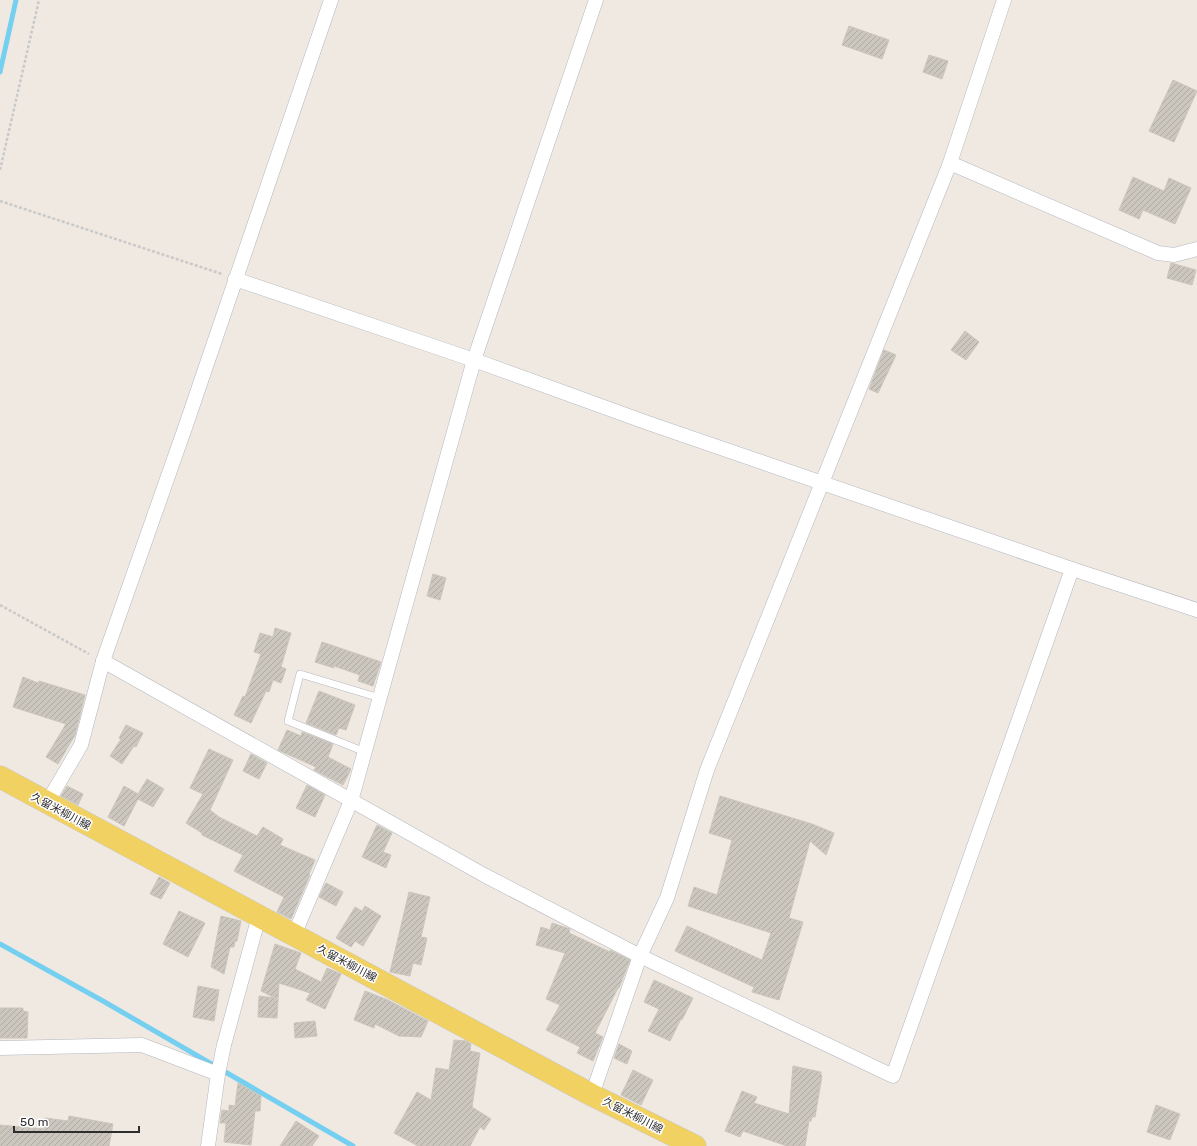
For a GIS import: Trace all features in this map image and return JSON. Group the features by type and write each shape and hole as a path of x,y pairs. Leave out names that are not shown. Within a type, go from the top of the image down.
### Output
{"main road":[{"name":"久留米柳川線","path":"0,777 592,1095 695,1146"}],"street":[{"path":"47,803 81,745 103,661 186,425 331,0"},
{"path":"294,934 351,801 474,360 596,0"},
{"path":"592,1095 640,956 667,898 707,770 821,482 950,163 1004,0"},
{"path":"950,163 1158,253 1174,254 1197,249"},
{"path":"235,279 474,360 648,423 1072,569 1197,610"},
{"path":"103,661 484,875 640,956 893,1076 1072,569"},
{"path":"208,1146 218,1074 224,1045 259,916"},
{"path":"0,1048 142,1045 218,1074"}],"lane":[{"path":"364,752 288,721 300,674 380,698"}],"path":[{"path":"0,170 39,0"},
{"path":"0,201 235,279"},
{"path":"0,605 103,661"}],"building":[{"path":"849,26 889,40 882,59 842,45"},
{"path":"929,55 948,61 942,79 923,72"},
{"path":"1173,80 1197,91 1174,142 1149,131"},
{"path":"1133,177 1164,191 1169,178 1191,188 1175,224 1143,210 1139,219 1119,210"},
{"path":"1171,263 1196,270 1192,285 1167,278"},
{"path":"965,331 979,342 966,360 951,350"},
{"path":"884,350 896,355 878,393 869,389"},
{"path":"433,574 446,578 440,600 427,596"},
{"path":"275,628 291,633 281,667 286,669 281,683 273,680 269,692 266,691 251,723 234,715 243,696 245,697 261,654 254,652 260,633 273,637"},
{"path":"322,642 381,662 373,686 358,681 360,675 334,666 334,668 315,662"},
{"path":"23,677 38,683 39,681 85,695 75,735 58,764 46,757 66,724 13,707"},
{"path":"319,691 355,705 346,730 339,728 336,735 306,723"},
{"path":"126,725 143,733 136,747 134,746 122,764 110,756 121,739 119,738"},
{"path":"287,730 301,736 302,732 333,744 328,757 351,769 343,785 314,770 316,767 278,750"},
{"path":"209,749 233,760 210,810 219,817 257,836 263,827 283,839 280,845 315,860 291,919 277,912 284,897 234,871 243,855 202,835 202,833 186,823 203,794 190,788"},
{"path":"251,754 267,763 259,779 243,771"},
{"path":"147,779 164,789 153,807 138,799 124,826 108,817 124,786 138,794"},
{"path":"307,785 325,795 315,817 296,808"},
{"path":"67,786 83,794 78,805 61,796"},
{"path":"720,796 812,824 834,833 826,855 810,841 789,918 803,922 779,1000 752,992 754,987 675,951 687,926 762,960 771,933 688,906 694,887 717,895 732,840 709,833"},
{"path":"377,825 392,833 383,852 391,855 386,868 362,857"},
{"path":"159,877 170,883 161,899 150,894"},
{"path":"326,883 343,892 336,906 319,897"},
{"path":"409,892 430,897 421,937 427,938 421,965 413,963 410,976 390,972"},
{"path":"365,906 381,916 363,946 355,941 351,947 336,938 355,907 362,911"},
{"path":"179,911 205,923 188,957 163,944"},
{"path":"221,916 241,921 237,941 235,941 234,947 230,947 224,974 211,967"},
{"path":"552,923 570,929 569,933 630,960 619,988 595,1033 603,1037 593,1061 577,1053 580,1047 546,1030 560,1005 546,999 565,953 536,945 541,927 550,930"},
{"path":"275,944 301,953 295,969 321,982 327,968 341,974 325,1009 306,1000 310,993 279,983 277,1018 258,1017 259,996 275,998 261,991"},
{"path":"654,980 693,998 670,1041 648,1031 659,1009 644,1002"},
{"path":"198,986 219,990 214,1021 193,1017"},
{"path":"365,991 388,1000 428,1021 421,1037 399,1036 375,1024 374,1028 354,1020"},
{"path":"0,1008 23,1008 23,1011 28,1012 27,1038 0,1038"},
{"path":"315,1021 317,1036 295,1038 294,1023"},
{"path":"454,1040 466,1041 471,1044 470,1051 480,1053 472,1107 491,1119 484,1130 480,1127 470,1146 418,1146 394,1133 417,1092 431,1100 436,1068 449,1070"},
{"path":"619,1044 632,1051 627,1064 614,1058"},
{"path":"793,1066 821,1072 822,1076 815,1117 812,1117 811,1121 809,1121 805,1146 787,1146 743,1131 740,1137 725,1131 742,1091 757,1097 754,1103 789,1114"},
{"path":"633,1070 653,1080 641,1105 621,1095"},
{"path":"238,1083 261,1096 260,1111 255,1111 251,1145 224,1142 226,1123 220,1123 222,1110 229,1111 229,1105 235,1106"},
{"path":"1156,1105 1180,1114 1170,1140 1147,1132"},
{"path":"69,1116 113,1124 109,1146 0,1146 0,1125 44,1129 45,1118 68,1121"},
{"path":"296,1121 319,1136 312,1146 280,1146"}],"waterway":[{"path":"0,72 16,0"},
{"path":"0,944 103,1001 353,1146"}]}
